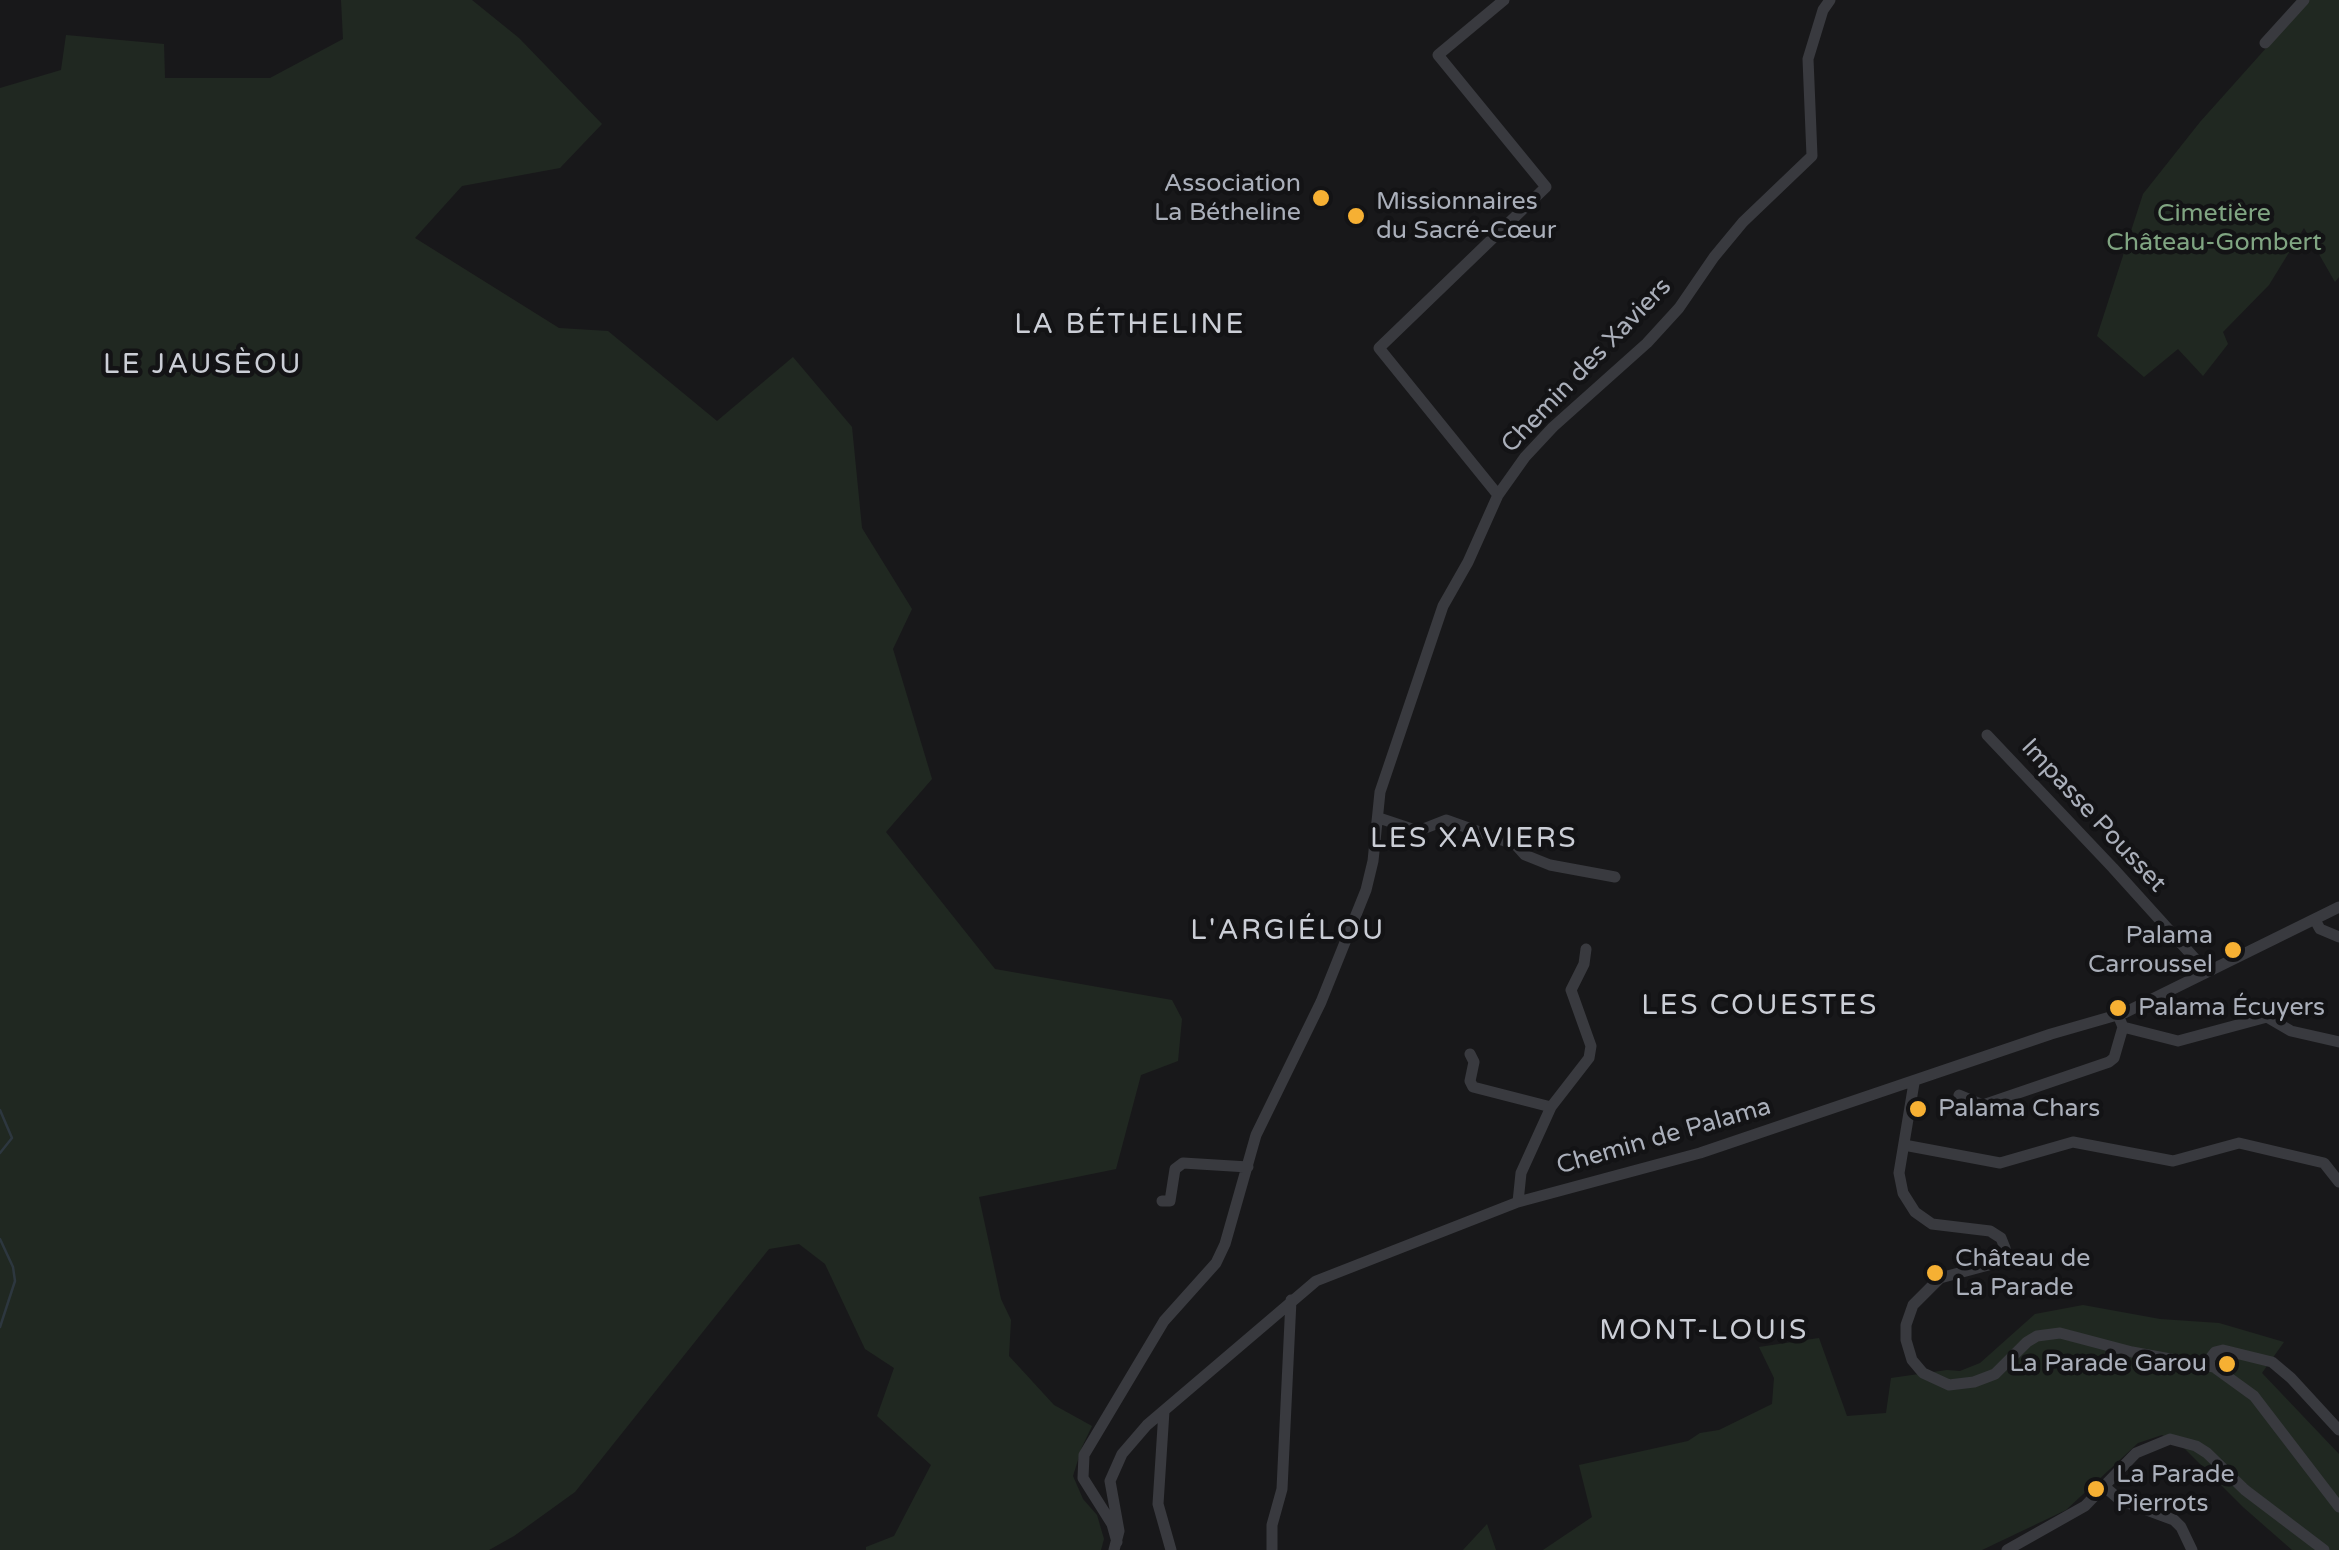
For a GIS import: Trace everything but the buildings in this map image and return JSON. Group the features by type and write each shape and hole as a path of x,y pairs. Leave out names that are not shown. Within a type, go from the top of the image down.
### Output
{"street":[{"path":"1498,495 1379,348 1546,187 1438,55 1504,0"},
{"name":"Chemin des Xaviers","path":"1116,1546 1112,1524 1082,1478 1084,1455 1173,1308 1216,1263 1256,1135 1321,1002 1366,890 1384,778 1443,606 1498,495 1537,443 1647,343 1679,308 1743,222 1812,156 1808,59 1823,10 1830,0"},
{"path":"2265,44 2304,0"},
{"name":"Impasse Pousset","path":"1986,735 2114,868 2206,972"},
{"path":"1379,818 1418,831 1446,820 1516,845 1526,855 1550,865 1615,876"},
{"name":"Chemin de Palama","path":"1116,1546 1118,1520 1110,1481 1114,1467 1134,1439 1316,1282 1518,1202 1700,1153 2118,1015 2339,907"},
{"path":"2315,920 2320,929 2339,937"},
{"path":"1518,1202 1521,1173 1551,1108 1589,1058 1591,1046 1571,990 1584,964 1586,949"},
{"path":"1959,1095 1983,1105 2109,1062 2124,1028 2118,1015"},
{"path":"2124,1028 2184,1041 2266,1017 2291,1031 2339,1042"},
{"path":"1470,1054 1474,1062 1470,1080 1473,1088 1551,1108"},
{"path":"1914,1083 1900,1187 1915,1212 1940,1226 1990,1232 2001,1238 2005,1248 1996,1262 1940,1278 1913,1305 1906,1340 1912,1360 1923,1373 1949,1385 1974,1382 1995,1374 2028,1342 2060,1333 2132,1352 2205,1365 2225,1372 2254,1396 2339,1507"},
{"path":"1904,1145 2000,1162 2073,1142 2173,1161 2238,1143 2324,1163 2339,1182"},
{"path":"1162,1201 1170,1200 1176,1169 1183,1162 1248,1167"},
{"path":"1272,1550 1272,1525 1282,1489 1291,1300"},
{"path":"2205,1365 2215,1352 2223,1350 2272,1362 2292,1378 2339,1430"},
{"path":"1164,1412 1158,1504 1171,1550"},
{"path":"2007,1550 2064,1520 2143,1449 2170,1439 2207,1453 2245,1490 2324,1550"},
{"path":"2105,1487 2120,1500 2174,1520 2182,1526 2192,1550"}],"green space":[{"path":"341,0 472,0 519,38 602,124 560,168 462,186 415,238 559,328 608,331 717,421 793,357 852,427 862,528 912,609 893,649 932,779 886,832 995,969 1172,1000 1182,1019 1178,1061 1141,1075 1116,1169 979,1197 1001,1299 1011,1320 1009,1356 1054,1405 1092,1426 1073,1476 1083,1499 1097,1515 1104,1539 1101,1550 866,1550 894,1536 931,1465 877,1416 894,1368 865,1349 825,1264 799,1244 769,1249 575,1492 489,1550 0,1550 0,88 61,70 66,35 164,44 165,78 270,78 343,39"},
{"name":"Cimetière Château-Gombert","path":"2309,0 2339,0 2339,277 2335,282 2304,228 2269,285 2223,332 2228,344 2203,376 2178,349 2144,377 2097,336 2143,194 2200,122"},
{"path":"2083,1305 2160,1319 2219,1323 2284,1342 2262,1373 2339,1454 2339,1550 2292,1550 2185,1449 2162,1435 2138,1443 2066,1510 1982,1550 1543,1550 1592,1517 1579,1465 1688,1441 1772,1404 1774,1378 1759,1347 1819,1338 1847,1416 1886,1413 1891,1378 1960,1371 1980,1363 2035,1314"},
{"path":"1487,1524 1496,1550 1463,1550"}],"waterway":[{"path":"0,1110 12,1138 0,1153"},
{"path":"0,1239 15,1281 0,1327"}],"place":[{"name":"Association La Bétheline","path":"1321,198"},
{"name":"Missionnaires du Sacré-Cœur","path":"1356,216"},
{"name":"Palama Carroussel","path":"2233,950"},
{"name":"Palama Écuyers","path":"2118,1008"},
{"name":"Palama Chars","path":"1918,1109"},
{"name":"Château de La Parade","path":"1935,1273"},
{"name":"La Parade Garou","path":"2227,1364"},
{"name":"La Parade Pierrots","path":"2096,1489"}],"district":[{"name":"LA BÉTHELINE","path":"1130,326"},
{"name":"LE JAUSÈOU","path":"203,366"},
{"name":"LES XAVIERS","path":"1474,840"},
{"name":"L'ARGIÉLOU","path":"1288,932"},
{"name":"LES COUESTES","path":"1760,1007"},
{"name":"MONT-LOUIS","path":"1704,1332"}]}
